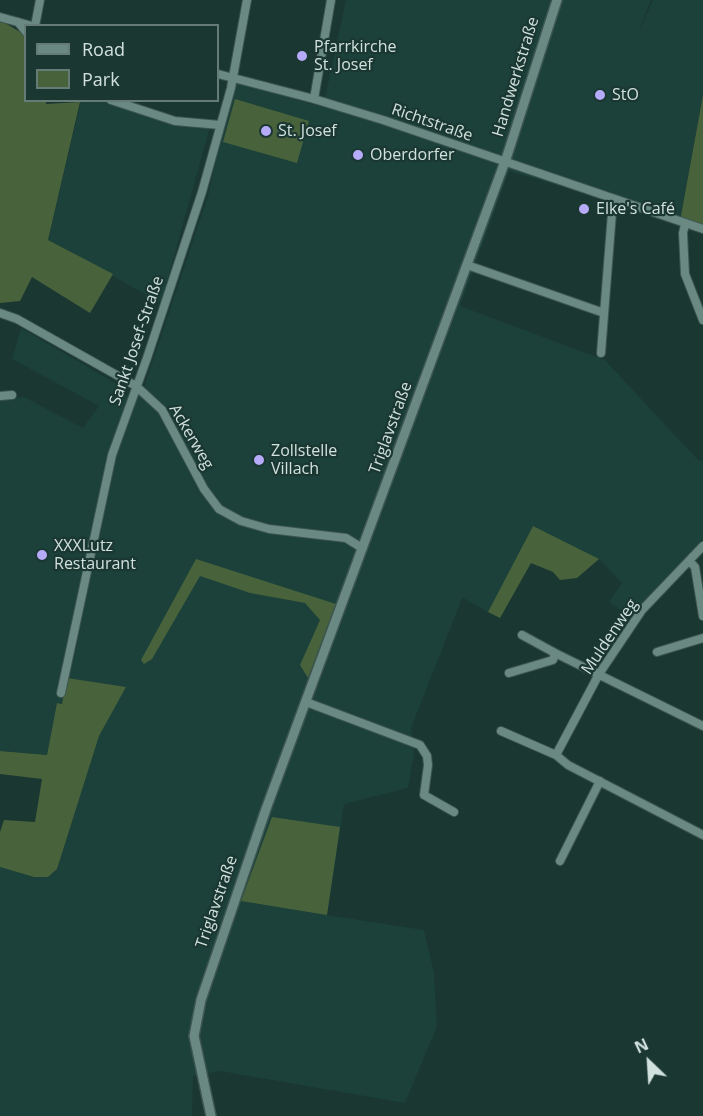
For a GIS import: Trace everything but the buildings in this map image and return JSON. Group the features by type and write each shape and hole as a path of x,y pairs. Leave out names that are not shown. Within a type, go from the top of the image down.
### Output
{"street":[{"path":"34,24 40,0"},
{"name":"Sankt Josef-Straße","path":"61,693 112,454 147,358 202,192 232,78 247,0"},
{"path":"314,99 331,0"},
{"name":"Handwerkstraße","path":"504,163 557,0"},
{"path":"0,17 28,24"},
{"path":"18,21 24,29"},
{"name":"Richtstraße","path":"219,74 314,99 703,230"},
{"path":"117,102 175,121 219,125"},
{"name":"Triglavstraße","path":"211,1116 195,1045 196,1018 232,902 504,163"},
{"path":"601,353 613,200"},
{"path":"685,224 683,233 685,274 703,320"},
{"path":"467,265 604,313"},
{"name":"Ackerweg","path":"0,313 16,319 136,386 162,410 204,489 219,509 241,521 269,529 346,538 362,548"},
{"path":"0,396 12,395"},
{"name":"Muldenweg","path":"556,755 599,674 642,610 703,546"},
{"path":"689,561 695,567 703,616"},
{"path":"522,635 703,726"},
{"path":"657,652 703,638"},
{"path":"508,673 553,660 555,653"},
{"path":"306,702 420,745 427,756 428,765 424,795 454,812"},
{"path":"501,731 556,755 568,765 703,836"},
{"path":"560,861 600,781"}],"shaded area":[{"path":"346,0 651,0 638,33 653,0 703,0 703,95 680,221 509,171 460,306 605,360 698,460 703,461 703,539 633,619 609,602 622,583 599,559 533,526 488,612 463,598 461,601 411,728 414,754 408,788 344,804 327,915 424,930 434,973 437,1026 405,1103 220,1071 193,1076 192,1116 0,1116 0,867 34,877 48,877 57,869 99,736 125,688 57,704 47,755 0,751 0,399 24,397 83,428 99,406 12,359 21,328 122,387 127,396 143,390 208,196 233,82 323,107","holes":["199,575 335,604 308,677 300,665 321,620 305,603 250,593"]},
{"path":"81,102 106,102 175,124 210,127 161,303 48,240"}],"green space":[{"path":"0,20 24,34 24,102 46,102 46,104 80,102 48,240 113,274 90,313 32,277 20,301 0,303"},
{"path":"703,95 703,228 680,221"},
{"name":"St. Josef","path":"235,99 309,121 297,163 223,142"},
{"path":"533,526 599,559 577,578 560,580 553,572 531,563 500,618 488,612"},
{"path":"196,559 336,604 308,678 300,665 320,620 305,603 250,593 200,576 152,659 144,664 141,660"},
{"path":"67,678 126,687 99,736 57,869 48,877 34,877 0,867 0,832 4,820 35,822 42,779 0,774 0,751 47,755 57,703 62,704"},
{"path":"272,817 340,827 327,915 241,901"}],"place":[{"name":"Pfarrkirche St. Josef","path":"302,56"},
{"name":"StO","path":"600,95"},
{"name":"St. Josef","path":"266,131"},
{"name":"Oberdorfer","path":"358,155"},
{"name":"Elke's Café","path":"584,209"},
{"name":"Zollstelle Villach","path":"259,460"},
{"name":"XXXLutz Restaurant","path":"42,555"}]}
